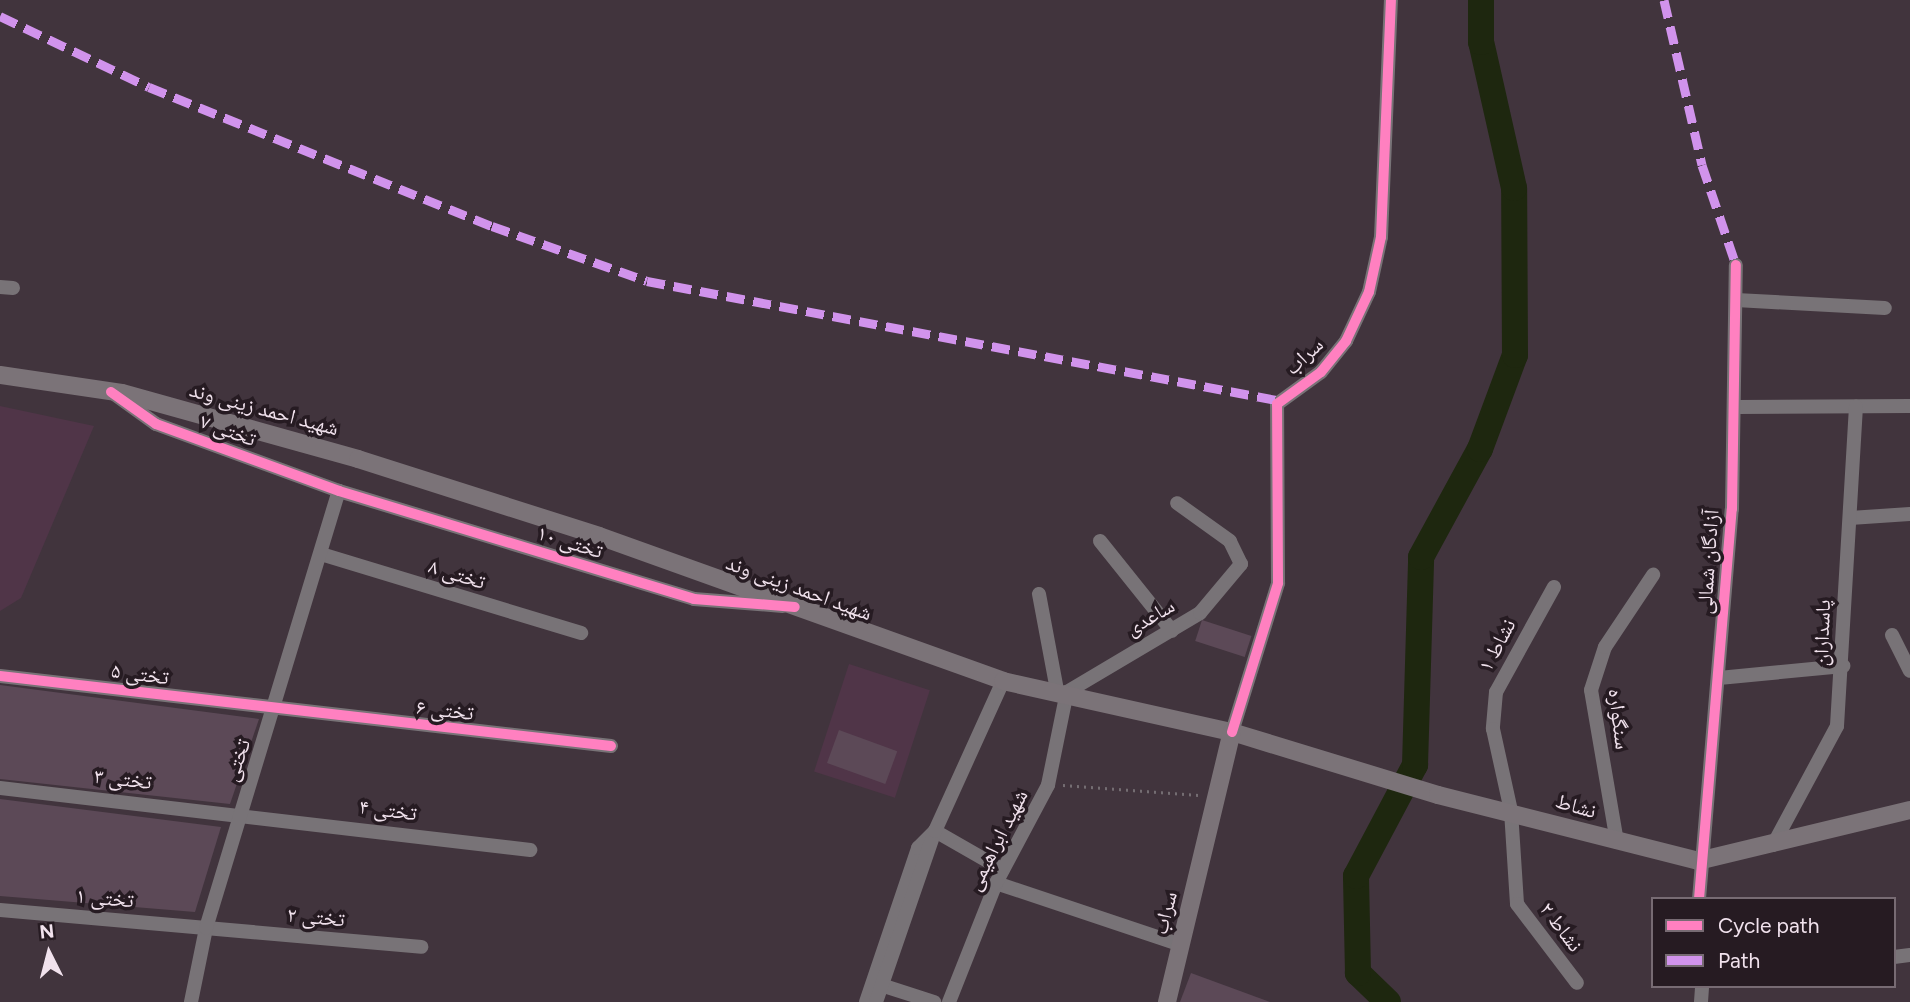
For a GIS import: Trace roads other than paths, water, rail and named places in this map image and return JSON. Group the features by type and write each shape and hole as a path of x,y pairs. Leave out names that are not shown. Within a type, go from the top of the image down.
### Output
{"main road":[{"name":"شهید احمد زینی وند","path":"0,375 111,392 358,458 1003,681 1062,691 1232,732"},
{"name":"نشاط","path":"1232,732 1437,795 1511,811 1617,842 1698,860 1773,845 1910,810"},
{"name":"سراب","path":"1167,1002 1232,732"}],"street":[{"name":"سراب","path":"1232,732 1279,583 1277,404 1321,372 1346,341 1369,292 1381,237 1391,0"},
{"name":"آزادگان شمالی","path":"1699,897 1698,860 1719,678 1737,407 1736,265"},
{"path":"1736,300 1885,308"},
{"name":"تختی ۷","path":"111,392 156,424 339,491"},
{"path":"1737,407 1910,406"},
{"name":"پاسداران","path":"1773,845 1837,726 1843,666 1856,407"},
{"name":"تختی","path":"191,1002 206,928 241,812 276,711 339,491"},
{"name":"تختی ۱۰","path":"339,491 694,599 795,607"},
{"name":"ساعدی","path":"1062,691 1172,631 1223,591 1241,564 1230,541 1177,503"},
{"path":"1850,518 1910,514"},
{"path":"1100,541 1172,631"},
{"name":"تختی ۸","path":"321,554 581,633"},
{"name":"سنگواره","path":"1617,842 1591,690 1605,647 1653,575"},
{"name":"نشاط ۱","path":"1511,811 1493,729 1496,692 1554,587"},
{"path":"1039,594 1062,691"},
{"path":"1892,635 1910,671"},
{"path":"1719,678 1843,666"},
{"name":"تختی ۵","path":"0,676 276,711"},
{"path":"876,1002 935,831 1003,681"},
{"name":"شهید ابراهیمی","path":"949,1002 996,883 1049,782 1062,691"},
{"name":"تختی ۶","path":"276,711 611,746"},
{"name":"تختی ۳","path":"0,789 241,812"},
{"name":"نشاط ۲","path":"1511,811 1517,904 1577,983"},
{"name":"تختی ۴","path":"241,812 530,850"},
{"path":"935,831 1003,870"},
{"path":"866,1002 918,848 935,831"},
{"path":"996,883 1181,945"},
{"name":"تختی ۱","path":"0,910 206,928"},
{"name":"تختی ۲","path":"206,928 421,947"},
{"path":"881,985 934,1002"}],"waterway":[{"path":"1388,1002 1358,973 1356,876 1415,765 1421,557 1480,449 1515,355 1514,188 1481,42 1481,0"}]}
